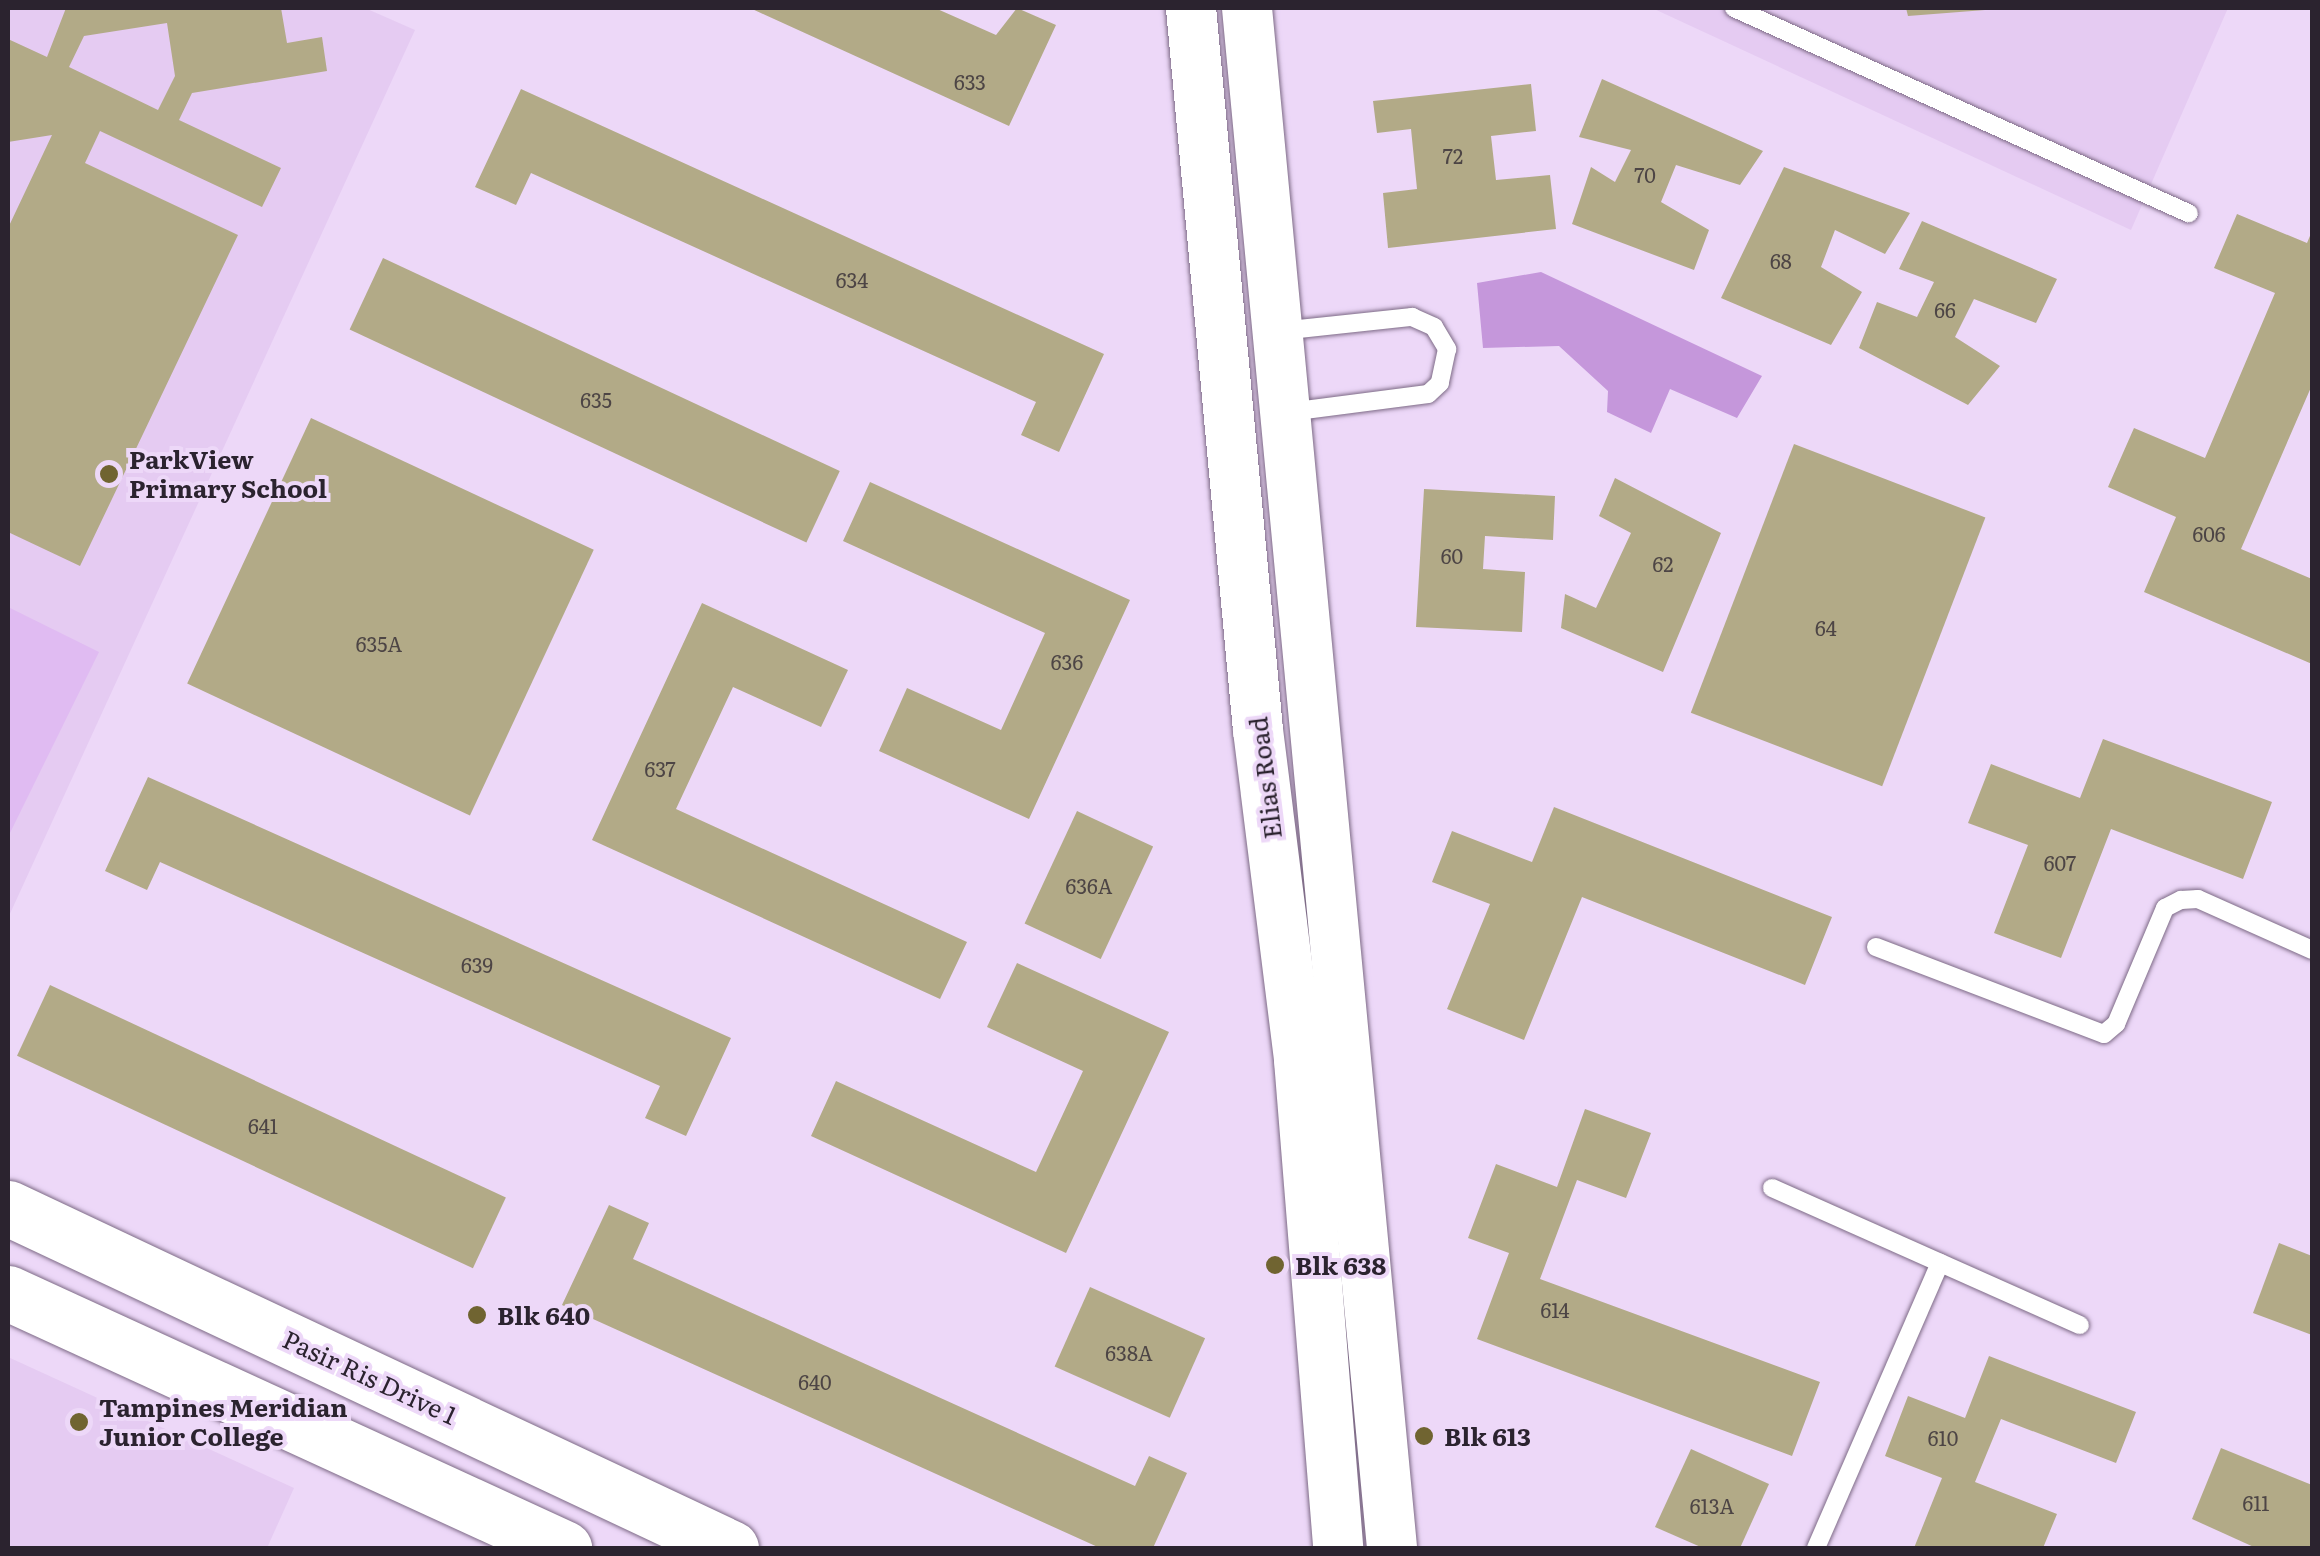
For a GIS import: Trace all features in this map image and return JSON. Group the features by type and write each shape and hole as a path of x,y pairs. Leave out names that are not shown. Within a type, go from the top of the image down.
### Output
{"main road":[{"name":"Elias Road","path":"1191,8 1258,730 1299,1060 1338,1548"},
{"path":"1246,8 1392,1548"},
{"name":"Pasir Ris Drive 1","path":"8,1208 731,1548"},
{"path":"8,1293 564,1548"}],"lane":[{"path":"1734,8 2189,213"},
{"path":"1274,332 1412,317 1434,328 1447,349 1440,383 1428,394 1283,413"},
{"path":"1876,947 2104,1034 2124,1006 2165,908 2181,900 2198,899 2312,950"},
{"path":"1772,1188 2080,1325"},
{"path":"1816,1548 1940,1263"}],"shaded area":[{"name":"ParkView Primary School","path":"8,8 365,8 415,30 8,918"},
{"path":"1652,8 2228,8 2131,230"},
{"path":"1541,272 1762,376 1737,418 1670,389 1651,433 1607,412 1608,391 1559,346 1483,348 1477,283"},
{"path":"8,607 99,652 8,837"},
{"name":"Tampines Meridian Junior College","path":"8,1357 294,1488 267,1548 8,1548"}],"building":[{"path":"66,8 281,8 287,43 322,37 327,71 192,93 179,120 281,168 262,207 100,131 85,163 238,235 80,566 8,532 8,228 52,135 8,142 8,39 47,57","holes":["167,23 175,76 158,110 69,67 84,36"]},
{"path":"750,8 935,8 996,35 1017,8 1056,25 1009,126"},
{"path":"1906,8 1985,8 1985,10 1908,16"},
{"path":"1602,79 1763,151 1740,185 1676,165 1661,202 1709,230 1694,270 1572,224 1591,167 1615,182 1631,150 1579,137"},
{"path":"1531,84 1536,131 1491,136 1496,180 1550,175 1556,229 1388,248 1383,193 1417,189 1411,129 1377,133 1373,101"},
{"path":"521,89 1104,354 1059,452 1021,435 1036,402 531,173 516,205 475,187"},
{"path":"1784,167 1910,213 1885,254 1835,230 1821,267 1862,292 1831,345 1721,298"},
{"path":"2237,214 2307,243 2312,231 2312,385 2241,549 2312,579 2312,664 2144,592 2176,517 2108,487 2134,428 2205,458 2275,293 2214,268"},
{"path":"1922,221 2057,279 2036,323 1974,299 1955,337 2000,366 1968,405 1859,348 1877,302 1917,317 1934,282 1899,269"},
{"path":"383,258 840,471 806,543 350,330"},
{"path":"311,418 594,550 470,815 187,684"},
{"path":"1794,444 1985,517 1882,786 1691,713"},
{"path":"1615,478 1721,533 1663,672 1561,628 1565,594 1596,608 1631,533 1599,516"},
{"path":"870,482 1130,600 1029,819 879,751 907,688 1001,730 1045,633 843,541"},
{"path":"1424,489 1555,496 1553,540 1485,536 1483,569 1525,572 1522,632 1416,627"},
{"path":"702,603 848,670 821,727 733,687 676,809 967,942 940,999 592,840"},
{"path":"2103,739 2272,802 2243,879 2111,829 2061,958 1994,933 2028,845 1968,823 1991,764 2080,798"},
{"path":"148,777 731,1038 686,1136 645,1118 660,1086 160,862 147,890 105,871"},
{"path":"1554,807 1832,917 1805,985 1582,897 1524,1040 1447,1009 1490,904 1432,882 1452,831 1532,862"},
{"path":"1077,811 1153,846 1101,959 1025,923"},
{"path":"1017,963 1169,1032 1066,1253 811,1136 836,1081 1036,1172 1083,1071 987,1027"},
{"path":"50,985 506,1198 473,1268 17,1056"},
{"path":"1585,1109 1651,1133 1626,1198 1577,1180 1540,1279 1820,1382 1792,1456 1477,1339 1509,1253 1468,1238 1496,1164 1557,1187"},
{"path":"609,1205 649,1223 633,1259 1135,1486 1149,1456 1187,1473 1153,1548 1100,1548 562,1305"},
{"path":"2279,1243 2312,1256 2312,1335 2253,1313"},
{"path":"1090,1287 1205,1338 1170,1418 1055,1366"},
{"path":"1989,1356 2136,1412 2116,1463 2001,1419 1975,1482 2057,1514 2043,1548 1914,1548 1942,1478 1885,1456 1908,1396 1965,1418"},
{"path":"2221,1448 2312,1485 2312,1548 2256,1548 2192,1519"},
{"path":"1691,1449 1769,1484 1740,1548 1703,1548 1655,1527"}],"place":[{"name":"ParkView Primary School","path":"109,474"},
{"name":"Blk 638","path":"1275,1265"},
{"name":"Blk 640","path":"477,1315"},
{"name":"Tampines Meridian Junior College","path":"79,1422"},
{"name":"Blk 613","path":"1424,1436"}]}
